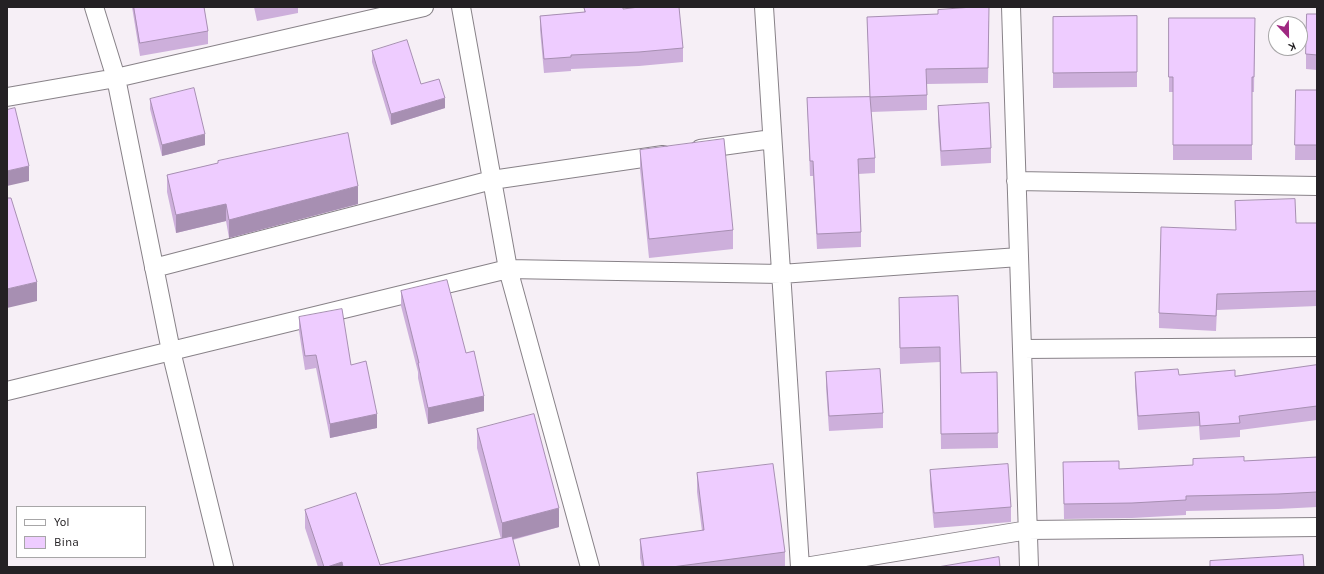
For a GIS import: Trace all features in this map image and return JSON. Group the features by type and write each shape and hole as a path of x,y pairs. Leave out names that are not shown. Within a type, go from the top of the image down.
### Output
{"street":[{"path":"94,7 116,78 171,351 224,567"},
{"path":"7,97 116,78 424,7"},
{"path":"461,7 508,269 590,567"},
{"path":"764,7 800,567"},
{"path":"1010,7 1029,567"},
{"path":"154,268 492,180 772,139"},
{"path":"1016,181 1317,186"},
{"path":"7,391 508,269 781,274 1019,257"},
{"path":"1022,349 1317,346"},
{"path":"805,567 1028,530 1317,527"}],"building":[{"path":"134,7 204,7 208,31 140,43"},
{"path":"584,7 623,7 623,9 639,7 679,7 683,48 639,52 571,55 571,57 544,59 540,16 585,12"},
{"path":"989,7 988,68 926,69 927,95 870,97 867,17 938,14 938,10"},
{"path":"1307,14 1317,14 1317,55 1308,54"},
{"path":"1137,16 1137,72 1053,73 1053,17"},
{"path":"1169,18 1255,18 1254,77 1252,77 1252,145 1173,145 1173,77 1169,77"},
{"path":"407,40 421,84 439,79 445,98 391,114 372,51"},
{"path":"194,88 205,134 162,145 150,99"},
{"path":"1296,90 1317,90 1317,145 1295,145"},
{"path":"870,97 875,158 858,159 861,232 817,234 813,161 810,161 807,98"},
{"path":"989,103 991,148 941,151 938,106"},
{"path":"15,108 29,166 7,171 7,110"},
{"path":"348,133 358,186 229,220 226,204 176,215 167,175 218,163 218,161"},
{"path":"724,139 733,230 649,239 640,150"},
{"path":"7,198 11,198 37,282 7,289"},
{"path":"1295,199 1296,223 1317,223 1317,291 1217,294 1216,316 1159,313 1161,227 1236,230 1235,201"},
{"path":"447,280 466,353 474,351 484,396 428,408 419,363 401,291"},
{"path":"958,296 961,373 997,372 998,433 941,434 940,347 900,348 899,298"},
{"path":"342,309 351,365 366,361 377,414 330,424 316,355 305,356 299,317"},
{"path":"1317,365 1317,406 1239,416 1240,423 1200,426 1199,412 1138,416 1135,372 1178,369 1179,375 1235,370 1235,376"},
{"path":"880,369 883,413 829,416 826,372"},
{"path":"534,414 559,508 502,523 477,429"},
{"path":"1244,457 1244,461 1317,457 1317,492 1186,496 1186,500 1132,503 1064,504 1063,462 1119,461 1119,469 1193,465 1193,459"},
{"path":"773,464 785,552 672,567 644,567 640,539 704,530 697,473"},
{"path":"1008,464 1011,507 934,513 930,470"},
{"path":"356,493 380,565 512,536 520,567 343,567 342,562 324,567 305,510"},
{"path":"1303,555 1304,567 1210,567 1210,561"},
{"path":"999,557 1000,567 938,567"}]}
